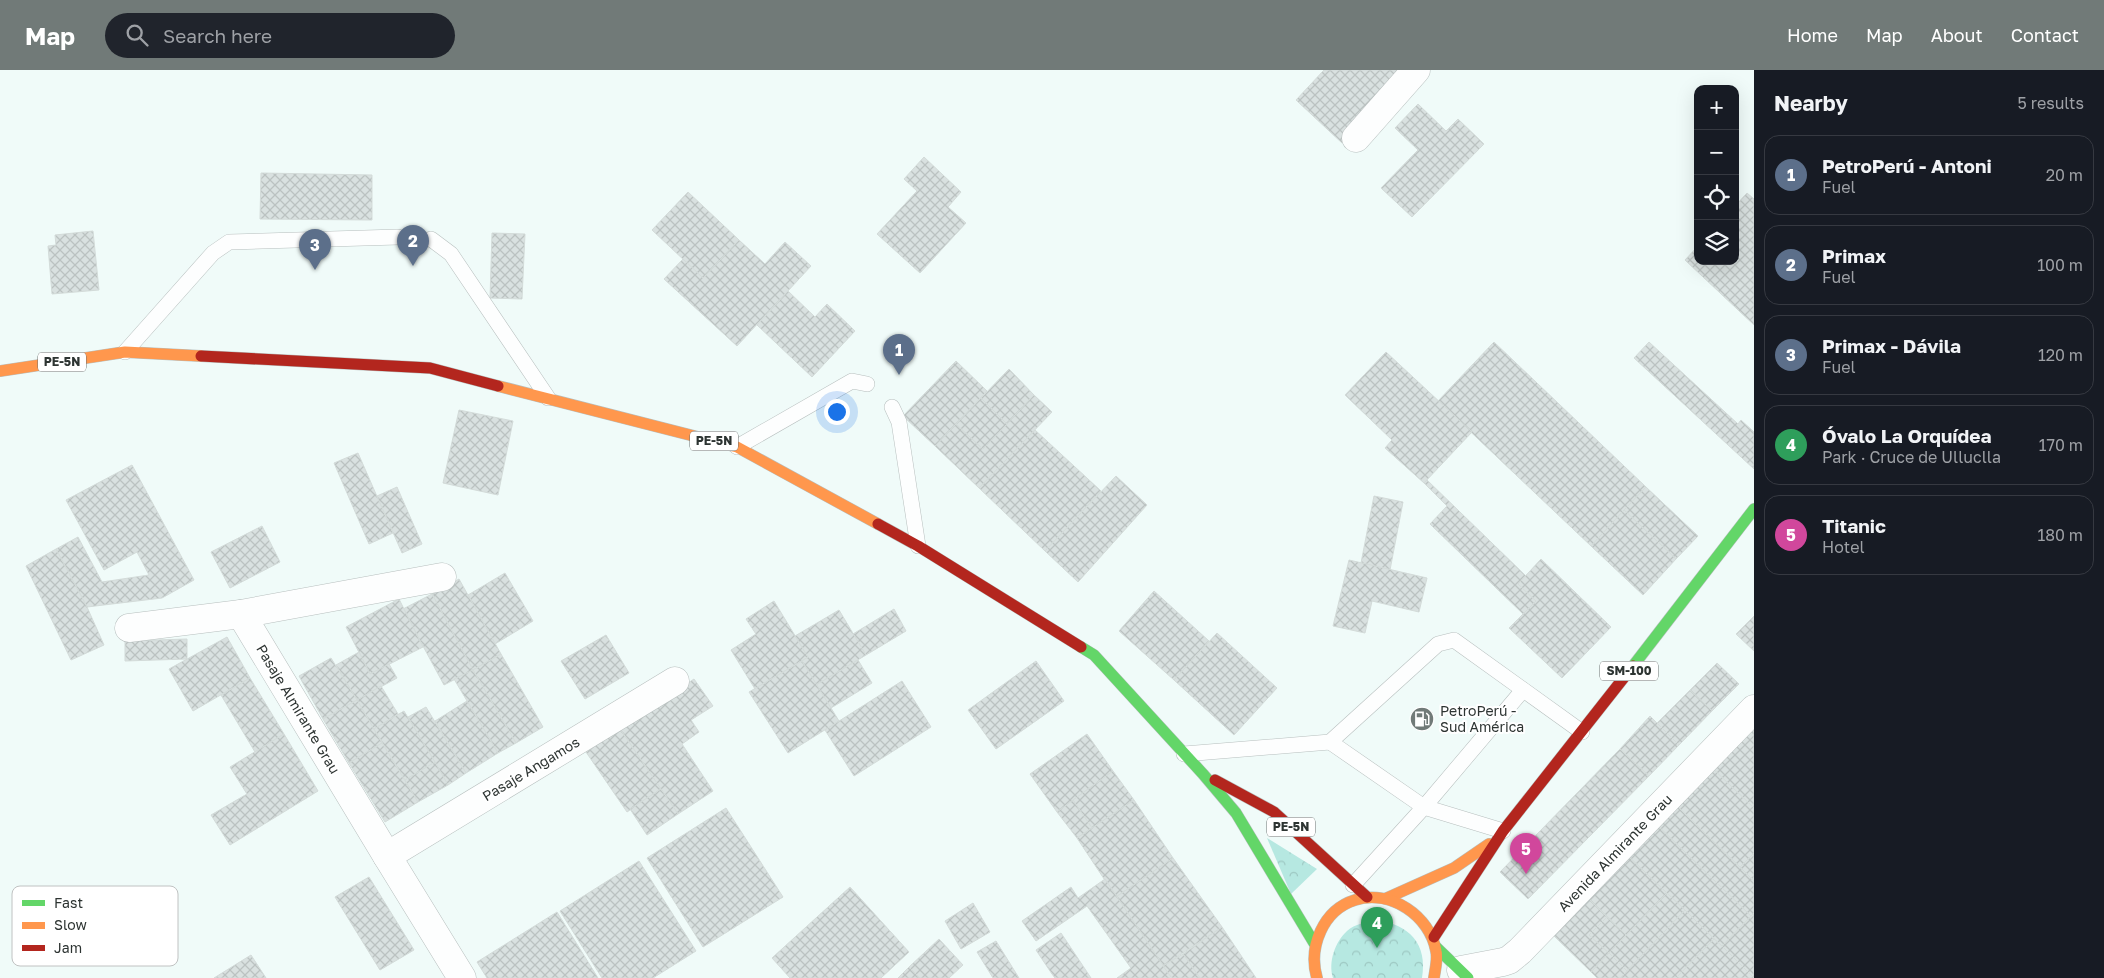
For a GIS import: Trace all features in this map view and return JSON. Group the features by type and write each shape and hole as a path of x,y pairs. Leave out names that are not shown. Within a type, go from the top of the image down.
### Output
{"main road":[{"name":"PE-5N","path":"0,371 125,352 430,368 737,447 918,546 1094,655 1203,774 1236,813 1314,943"},
{"name":"SM-100","path":"1435,942 1503,831 1754,510"},
{"name":"PE-5N","path":"1203,774 1274,812 1367,898"},
{"name":"SM-100","path":"1387,898 1412,888 1481,851 1503,831"},
{"path":"1317,978 1313,968 1314,943 1326,921 1344,905 1367,898 1387,898 1405,905 1421,917 1435,942 1465,974"},
{"path":"1434,978 1438,967 1435,942"}],"street":[{"path":"1356,138 1416,70"},
{"path":"129,628 241,614 442,577"},
{"name":"Pasaje Almirante Grau","path":"241,614 462,978"},
{"name":"Pasaje Angamos","path":"387,856 675,681"},
{"name":"Avenida Almirante Grau","path":"1465,974 1503,962 1520,951 1754,709"}],"lane":[{"path":"125,352 214,253 229,242 398,237"},
{"path":"431,239 451,254 548,398"},
{"path":"737,447 852,381 867,384"},
{"path":"892,407 899,422 918,546"},
{"path":"1184,754 1330,742 1438,644 1454,640 1582,732"},
{"path":"1354,885 1424,807 1523,690"},
{"path":"1330,742 1424,807 1503,831"}],"green space":[{"path":"1267,838 1317,869 1291,894"},
{"path":"1376,920 1398,926 1414,938 1422,955 1422,978 1333,978 1331,965 1339,941 1347,931 1354,927"}],"building":[{"path":"1324,70 1410,70 1342,143 1296,100"},
{"path":"1418,104 1446,131 1458,119 1484,144 1412,217 1381,188 1418,150 1395,128"},
{"path":"924,157 961,192 948,207 966,223 920,273 877,234 917,191 904,179"},
{"path":"261,173 372,175 372,220 260,219"},
{"path":"688,192 739,240 703,278 652,230"},
{"path":"1747,193 1754,199 1754,325 1685,260 1694,250 1694,265 1739,265 1739,202"},
{"path":"93,231 99,290 52,294 48,246 56,245 55,235"},
{"path":"492,233 525,234 522,299 490,298"},
{"path":"739,240 765,264 785,242 811,266 737,346 664,279 683,259 703,278"},
{"path":"788,291 815,317 827,304 855,331 812,377 757,325"},
{"path":"1494,342 1646,487 1591,546 1438,401"},
{"path":"1649,342 1738,424 1741,420 1754,432 1754,469 1634,358"},
{"path":"1386,352 1472,432 1424,483 1385,448 1392,440 1345,395"},
{"path":"956,361 987,391 935,446 903,416"},
{"path":"1009,369 1034,395 1007,424 981,398"},
{"path":"1034,395 1052,412 979,488 935,446 956,424 983,449"},
{"path":"981,398 1007,424 983,449 956,424"},
{"path":"459,410 513,421 498,495 443,483"},
{"path":"1035,430 1101,491 1045,551 979,488"},
{"path":"358,453 393,533 369,544 334,463"},
{"path":"132,465 194,580 162,598 87,607 56,549 78,537 102,582 149,575 137,552 104,570 66,500"},
{"path":"1116,476 1147,505 1078,582 1045,551"},
{"path":"1427,480 1526,576 1518,584 1536,601 1523,614 1430,524 1447,506 1424,483"},
{"path":"397,487 422,544 402,553 377,496"},
{"path":"1646,487 1698,536 1676,559 1624,510"},
{"path":"1374,496 1403,502 1390,570 1361,563"},
{"path":"1624,510 1676,559 1643,595 1591,546"},
{"path":"262,526 280,562 230,588 211,552"},
{"path":"56,549 87,607 104,645 71,660 26,566"},
{"path":"1541,559 1611,627 1562,678 1509,628 1536,601 1518,584"},
{"path":"1349,560 1427,578 1419,612 1372,601 1365,633 1333,626"},
{"path":"505,573 533,621 495,644 468,595"},
{"path":"459,579 501,654 473,670 432,594"},
{"path":"1154,591 1209,641 1174,680 1119,631"},
{"path":"432,594 473,670 444,685 403,609"},
{"path":"399,599 423,647 370,674 346,627"},
{"path":"774,601 808,657 755,689 731,650 756,634 746,619"},
{"path":"894,609 906,631 866,655 853,634"},
{"path":"839,610 866,655 816,685 802,661 808,657 795,636"},
{"path":"1754,616 1754,651 1736,634"},
{"path":"1217,633 1277,688 1234,735 1174,680"},
{"path":"606,635 629,673 585,699 561,661"},
{"path":"227,637 250,678 193,711 169,669"},
{"path":"187,639 187,659 125,661 125,641"},
{"path":"359,652 370,674 389,664 397,678 357,700 336,665"},
{"path":"501,654 543,727 516,743 473,670"},
{"path":"331,658 357,700 323,719 299,676"},
{"path":"858,660 872,683 831,708 816,685"},
{"path":"802,661 839,721 788,753 749,692"},
{"path":"1036,661 1064,701 996,749 968,710"},
{"path":"1717,663 1739,684 1712,711 1690,690"},
{"path":"473,670 516,743 498,753 454,679"},
{"path":"250,678 284,734 255,752 221,695"},
{"path":"694,679 713,706 691,720 699,732 682,744 713,791 678,814 620,729"},
{"path":"902,681 931,727 854,776 825,730"},
{"path":"381,686 398,714 374,729 357,700"},
{"path":"1690,690 1712,711 1679,745 1657,723"},
{"path":"357,700 382,743 349,763 323,719"},
{"path":"467,701 498,753 466,773 435,721"},
{"path":"426,707 466,773 448,785 408,717"},
{"path":"404,711 435,762 405,780 374,729"},
{"path":"1650,716 1679,745 1649,776 1620,749"},
{"path":"1754,725 1754,808 1712,768"},
{"path":"620,729 661,789 627,812 586,752"},
{"path":"284,734 318,791 230,845 211,815 247,794 230,767"},
{"path":"1087,734 1113,771 1057,812 1030,774"},
{"path":"382,743 418,802 385,822 349,763"},
{"path":"1620,749 1649,776 1528,899 1500,872"},
{"path":"435,762 448,785 418,802 405,780"},
{"path":"1712,768 1754,808 1754,853 1740,867 1675,804"},
{"path":"1113,771 1134,800 1092,828 1073,800"},
{"path":"661,789 678,814 647,835 630,809"},
{"path":"1073,800 1092,828 1077,838 1057,812"},
{"path":"1134,800 1173,858 1116,897 1077,838"},
{"path":"1675,804 1754,881 1754,913 1751,916 1656,824"},
{"path":"726,808 783,897 703,947 647,858"},
{"path":"1656,824 1751,916 1722,946 1626,854"},
{"path":"1754,853 1754,881 1740,867"},
{"path":"1626,854 1667,893 1626,935 1586,896"},
{"path":"1173,858 1222,927 1163,966 1116,897"},
{"path":"639,861 696,951 653,978 602,978 560,911"},
{"path":"369,877 414,950 380,970 335,897"},
{"path":"1105,879 1171,977 1117,978 1131,968 1087,906 1036,941 1022,921 1071,887 1078,898"},
{"path":"850,887 909,952 881,978 790,978 772,958"},
{"path":"1667,893 1685,910 1627,971 1609,953"},
{"path":"1586,896 1607,917 1589,935 1609,953 1591,972 1550,932"},
{"path":"973,903 990,932 961,949 945,921"},
{"path":"1685,910 1714,939 1676,978 1620,978"},
{"path":"557,912 598,978 487,978 477,962"},
{"path":"1754,913 1754,978 1722,946"},
{"path":"1607,917 1626,935 1609,953 1589,935"},
{"path":"1222,927 1256,978 1200,978 1183,954"},
{"path":"1061,933 1091,978 1055,978 1036,950"},
{"path":"939,939 963,965 949,978 920,978 909,967"},
{"path":"1714,939 1722,946 1754,978 1676,978"},
{"path":"996,941 1019,978 993,978 977,952"},
{"path":"1609,953 1627,971 1620,978 1597,978 1591,972"},
{"path":"1183,954 1200,978 1172,978 1163,966"},
{"path":"251,955 266,978 214,978"},
{"path":"909,967 920,978 898,978"}],"traffic: fast":[{"path":"1633,666 1754,509"},
{"path":"1081,647 1094,655 1203,774 1236,813 1314,943"},
{"path":"1436,947 1468,978"}],"traffic: slow":[{"path":"0,371 125,352 201,356"},
{"path":"498,386 737,447 878,524"},
{"path":"1387,898 1454,868 1489,844"},
{"path":"1317,978 1315,966 1317,942 1327,921 1334,912 1344,905 1355,900 1369,898 1382,898 1407,908 1426,927 1437,954 1434,978"}],"traffic: jam":[{"path":"201,356 430,368 498,386"},
{"path":"878,524 918,546 1081,647"},
{"path":"1434,937 1503,831 1633,666"},
{"path":"1215,780 1274,812 1367,897"}],"place":[{"name":"Primax","path":"413,266"},
{"name":"Primax - Dávila","path":"315,270"},
{"name":"PetroPerú - Antoni","path":"899,375"},
{"name":"PetroPerú - Sud América","path":"1422,719"},
{"name":"Titanic","path":"1526,874"},
{"name":"Óvalo La Orquídea","path":"1377,948"}]}
